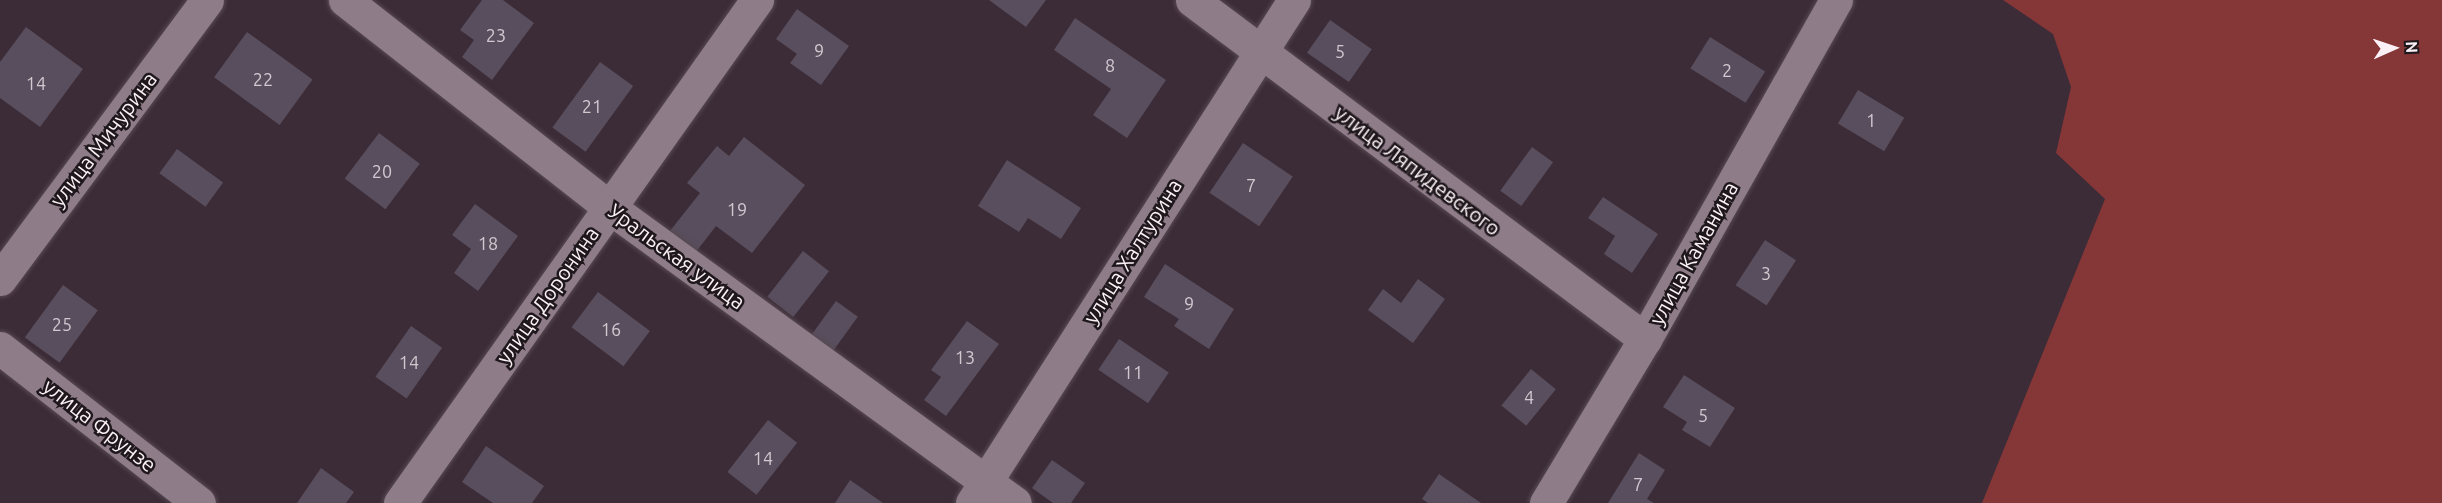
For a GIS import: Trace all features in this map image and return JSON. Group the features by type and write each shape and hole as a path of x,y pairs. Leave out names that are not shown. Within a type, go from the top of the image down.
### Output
{"street":[{"name":"улица Мичурина","path":"0,279 207,0"},
{"name":"Уральская улица","path":"345,0 979,492 1015,503"},
{"name":"улица Доронина","path":"400,503 757,0"},
{"name":"улица Ляпидевского","path":"1192,0 1645,339"},
{"name":"улица Халтурина","path":"979,492 1259,51 1294,0"},
{"name":"улица Каманина","path":"1546,503 1645,339 1836,0"},
{"name":"улица Фрунзе","path":"0,348 199,503"}],"shaded area":[{"path":"2003,0 2442,0 2442,503 1982,503 2105,199 2056,153 2071,87 2053,34"}],"building":[{"path":"482,0 503,0 534,23 492,80 462,57 474,40 460,30"},
{"path":"989,0 1046,0 1026,27"},
{"path":"797,9 849,46 821,85 790,63 797,54 776,39"},
{"path":"1075,18 1166,80 1127,138 1093,115 1111,89 1054,50"},
{"path":"1330,20 1372,49 1349,82 1307,53"},
{"path":"26,27 83,69 40,127 0,98 0,62"},
{"path":"247,32 313,80 280,125 214,77"},
{"path":"1710,37 1765,71 1746,103 1690,68"},
{"path":"600,62 633,86 586,152 552,128"},
{"path":"1858,90 1904,118 1884,151 1838,123"},
{"path":"379,133 420,164 385,209 345,179"},
{"path":"744,137 805,185 752,253 716,226 692,257 666,236 700,193 687,183 717,146 729,156"},
{"path":"1243,143 1293,177 1259,226 1209,193"},
{"path":"1532,147 1553,162 1521,206 1500,191"},
{"path":"177,149 223,183 205,207 159,173"},
{"path":"1007,160 1081,208 1061,239 1028,218 1019,232 978,206"},
{"path":"1603,197 1658,234 1632,273 1604,254 1615,236 1588,218"},
{"path":"475,204 518,236 478,291 454,273 471,249 452,235"},
{"path":"1765,240 1796,260 1767,305 1736,285"},
{"path":"803,251 829,271 793,317 767,297"},
{"path":"1165,264 1234,309 1209,349 1174,326 1179,319 1144,297"},
{"path":"1418,279 1445,299 1413,343 1368,310 1383,289 1401,303"},
{"path":"63,285 98,310 60,363 25,338"},
{"path":"598,292 650,331 623,366 572,327"},
{"path":"836,301 858,317 831,353 810,337"},
{"path":"967,321 999,344 946,416 924,400 941,377 931,370"},
{"path":"411,326 442,348 407,399 375,377"},
{"path":"1119,339 1169,373 1148,403 1098,370"},
{"path":"1531,369 1556,389 1526,426 1501,406"},
{"path":"1684,375 1735,408 1710,447 1682,430 1687,422 1663,407"},
{"path":"768,420 797,443 757,495 727,472"},
{"path":"486,446 544,486 532,503 493,503 462,482"},
{"path":"1639,453 1665,470 1647,499 1654,503 1608,503"},
{"path":"1052,460 1085,483 1071,503 1053,503 1032,488"},
{"path":"321,468 354,492 346,503 297,503"},
{"path":"1439,474 1481,503 1428,503 1422,499"},
{"path":"850,480 883,503 835,503"}]}
